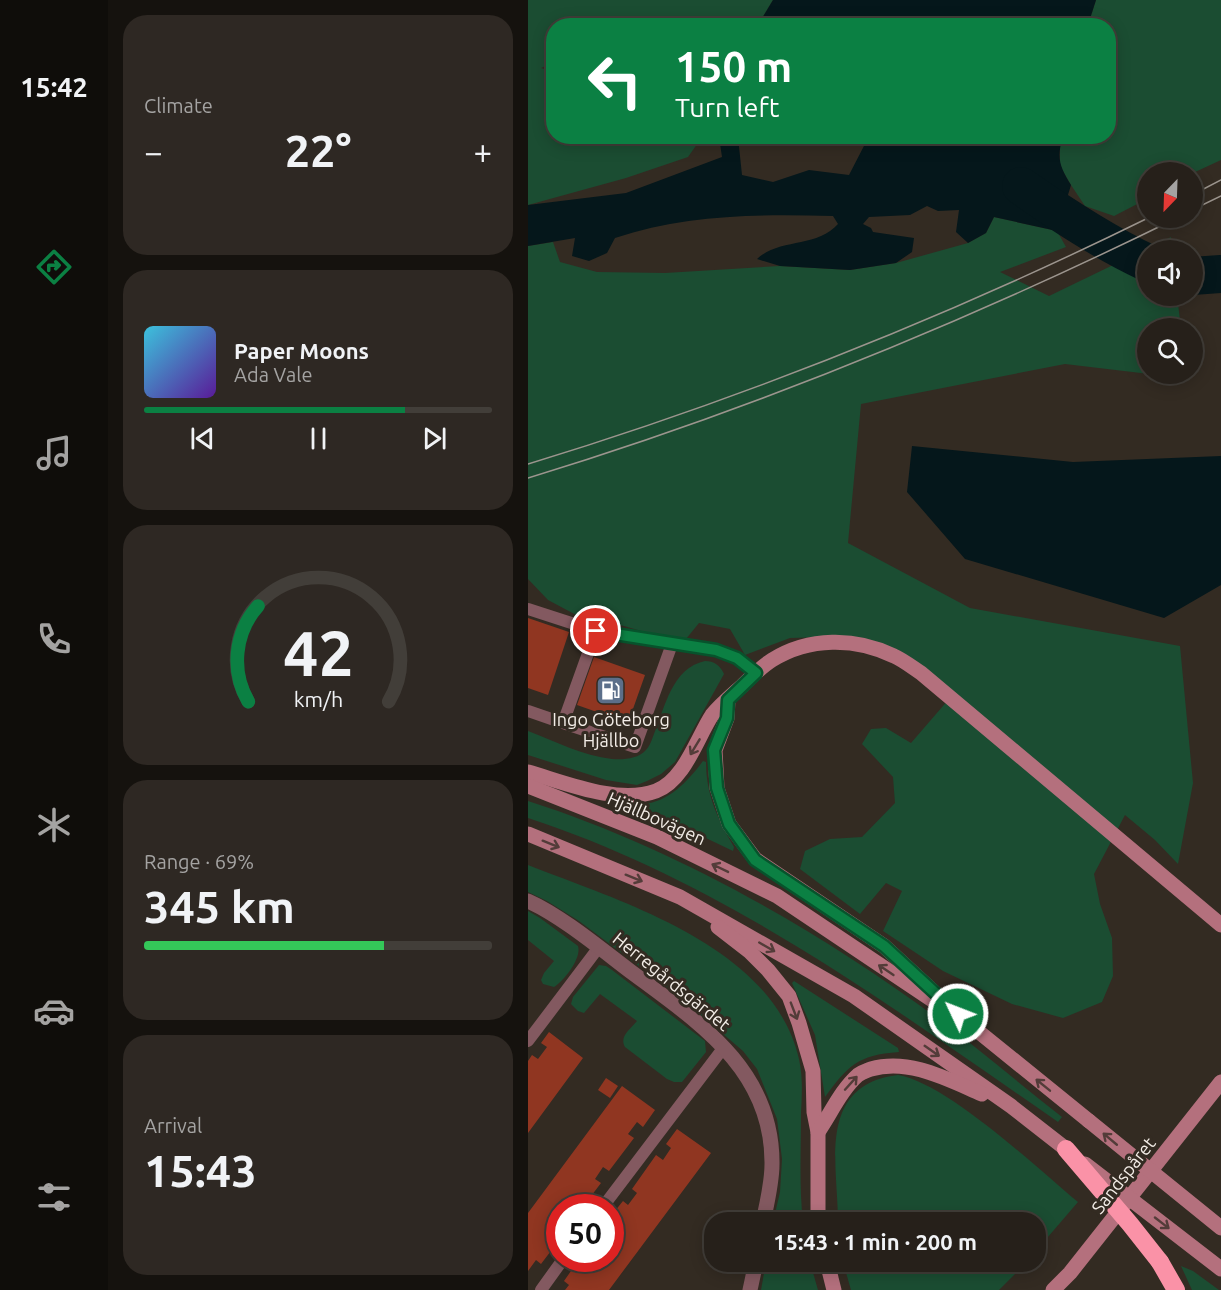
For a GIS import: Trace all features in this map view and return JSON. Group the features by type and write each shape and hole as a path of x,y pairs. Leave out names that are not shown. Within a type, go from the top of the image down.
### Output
{"highway":[{"path":"1066,1149 1160,1262 1176,1290"}],"main road":[{"path":"528,771 584,789 625,795 656,791 668,785 680,771 713,714 771,660 805,645 833,642 863,644 895,656 921,673 1221,925"},
{"path":"728,700 727,718 714,750 717,788 729,824 755,860 884,946 974,1028"},
{"name":"Hjällbovägen","path":"528,786 657,837 777,896 974,1028 1221,1228"},
{"path":"528,834 680,897 854,996 1011,1106 1221,1269"},
{"path":"680,897 748,951 768,970 789,996 813,1071 814,1112 818,1132 818,1212"},
{"path":"818,1132 844,1091 860,1073 893,1065 933,1073 1011,1106"},
{"name":"Sandspåret","path":"1053,1290 1071,1273 1221,1082"},
{"path":"830,1272 834,1290"}],"street":[{"name":"Herregårdsgärdet","path":"528,901 599,947 675,1005 724,1047 739,1064 761,1100 767,1121 772,1164 765,1212"},
{"path":"750,1290 754,1272"}],"lane":[{"path":"528,609 596,631 716,650 737,658 756,673"},
{"path":"563,723 596,631"},
{"path":"528,711 635,747 672,644"},
{"path":"528,1041 599,947"},
{"path":"613,1194 724,1047"},
{"path":"540,1290 554,1272"}],"green space":[{"path":"528,0 773,0 762,18 546,18 546,66 541,68 546,70 546,144 697,144 688,157 626,178 528,205"},
{"path":"1096,0 1221,0 1221,160 1203,168 1203,162 1137,162 1137,204 1114,216 1085,206 1060,166 1060,145 1116,144 1116,18 1090,18"},
{"path":"994,217 1057,231 1066,247 1000,272 1049,296 1137,253 1137,306 1178,306 1180,318 1137,318 1137,373 1065,364 861,404 848,543 970,608 1180,646 1193,783 1178,864 1155,840 1125,815 1094,874 1100,904 1112,938 1113,976 1102,1002 1063,1018 1012,1004 943,971 883,931 902,891 886,883 860,914 800,869 805,851 830,839 862,837 895,803 893,777 862,744 871,729 886,728 911,743 949,699 899,659 825,637 790,638 745,655 730,629 699,623 686,639 662,637 580,617 548,600 528,579 528,246 553,242 560,262 597,272 665,273 780,266 850,270 896,263 968,243 986,233"},
{"path":"705,661 716,664 724,674 675,762 661,774 637,785 606,780 528,755 528,731 601,757 621,759 639,755 650,744 666,701 677,680 694,665"},
{"path":"703,761 706,762 708,785 714,806 734,847 733,851 641,807 643,804 669,795 691,776"},
{"path":"528,801 583,820 638,843 745,895 797,925 897,989 944,1023 1062,1117 1058,1122 804,950 738,912 670,876 600,845 528,818"},
{"path":"528,865 606,895 689,933 727,958 759,986 784,1020 799,1059 802,1086 802,1212 775,1212 780,1192 782,1159 777,1119 757,1069 743,1051 675,993 579,921 528,892"},
{"path":"528,911 578,946 579,951 571,969 554,987 543,984 541,980 554,961 528,940"},
{"path":"599,965 612,970 705,1041 706,1052 682,1082 667,1079 625,1047 624,1036 637,1021 600,994 584,1013 571,1004 573,997"},
{"path":"794,981 898,1048 899,1052 863,1059 840,1077 825,1097 815,1035 792,983"},
{"path":"898,1075 918,1081 941,1093 991,1129 1078,1202 1046,1239 1046,1212 838,1212 835,1153 837,1131 843,1111 854,1094 872,1082"},
{"path":"1181,1266 1193,1271 1219,1290 1192,1290"},
{"path":"764,1272 813,1272 818,1290 761,1290"},
{"path":"846,1272 1017,1272 999,1290 851,1290"}],"shaded area":[{"path":"773,0 1096,0 1090,18 762,18"},
{"path":"720,144 739,144 742,175 773,182 809,170 849,175 865,144 1062,144 1060,162 1071,185 1057,231 994,217 986,233 968,243 956,232 959,210 938,211 927,206 910,215 869,217 863,224 871,228 873,232 914,238 912,252 896,263 850,270 780,266 757,259 776,248 820,237 829,232 838,224 833,216 723,217 668,224 615,238 607,253 589,261 572,256 575,238 528,246 528,205 626,193 722,157"},
{"path":"912,446 1073,462 1221,456 1221,585 1164,618 965,559 907,492"}],"building":[{"path":"528,618 569,632 548,695 528,688"},
{"name":"Ingo Göteborg Hjällbo","path":"594,657 645,675 628,723 577,705"},
{"path":"549,1032 583,1058 528,1133 528,1061 532,1055 538,1059 547,1047 541,1043"},
{"path":"606,1078 618,1086 610,1098 598,1090"},
{"path":"622,1086 655,1110 643,1127 637,1122 628,1134 634,1138 609,1171 603,1167 595,1179 601,1183 593,1194 546,1194 546,1257 541,1264 536,1260 528,1271 528,1213"},
{"path":"677,1129 711,1153 624,1270 624,1202 628,1205 637,1193 632,1189 656,1155 663,1160 671,1148 666,1144"},
{"path":"570,1272 622,1272 609,1290 565,1290 569,1285 564,1281"}],"waterway":[{"path":"1021,186 1083,227 1137,257"},
{"path":"1203,275 1221,274"}],"tram line":[{"path":"1203,189 1221,180"},
{"path":"1203,205 1221,196"},
{"path":"528,464 687,412 843,353 997,289 1137,223"},
{"path":"528,478 694,423 858,361 1019,293 1156,228"}],"place":[{"name":"Ingo Göteborg Hjällbo","path":"611,690"}],"route":[{"path":"596,631 716,650 737,658 756,673 728,700 727,718 714,750 717,788 729,824 755,860 884,946 958,1014"}]}
